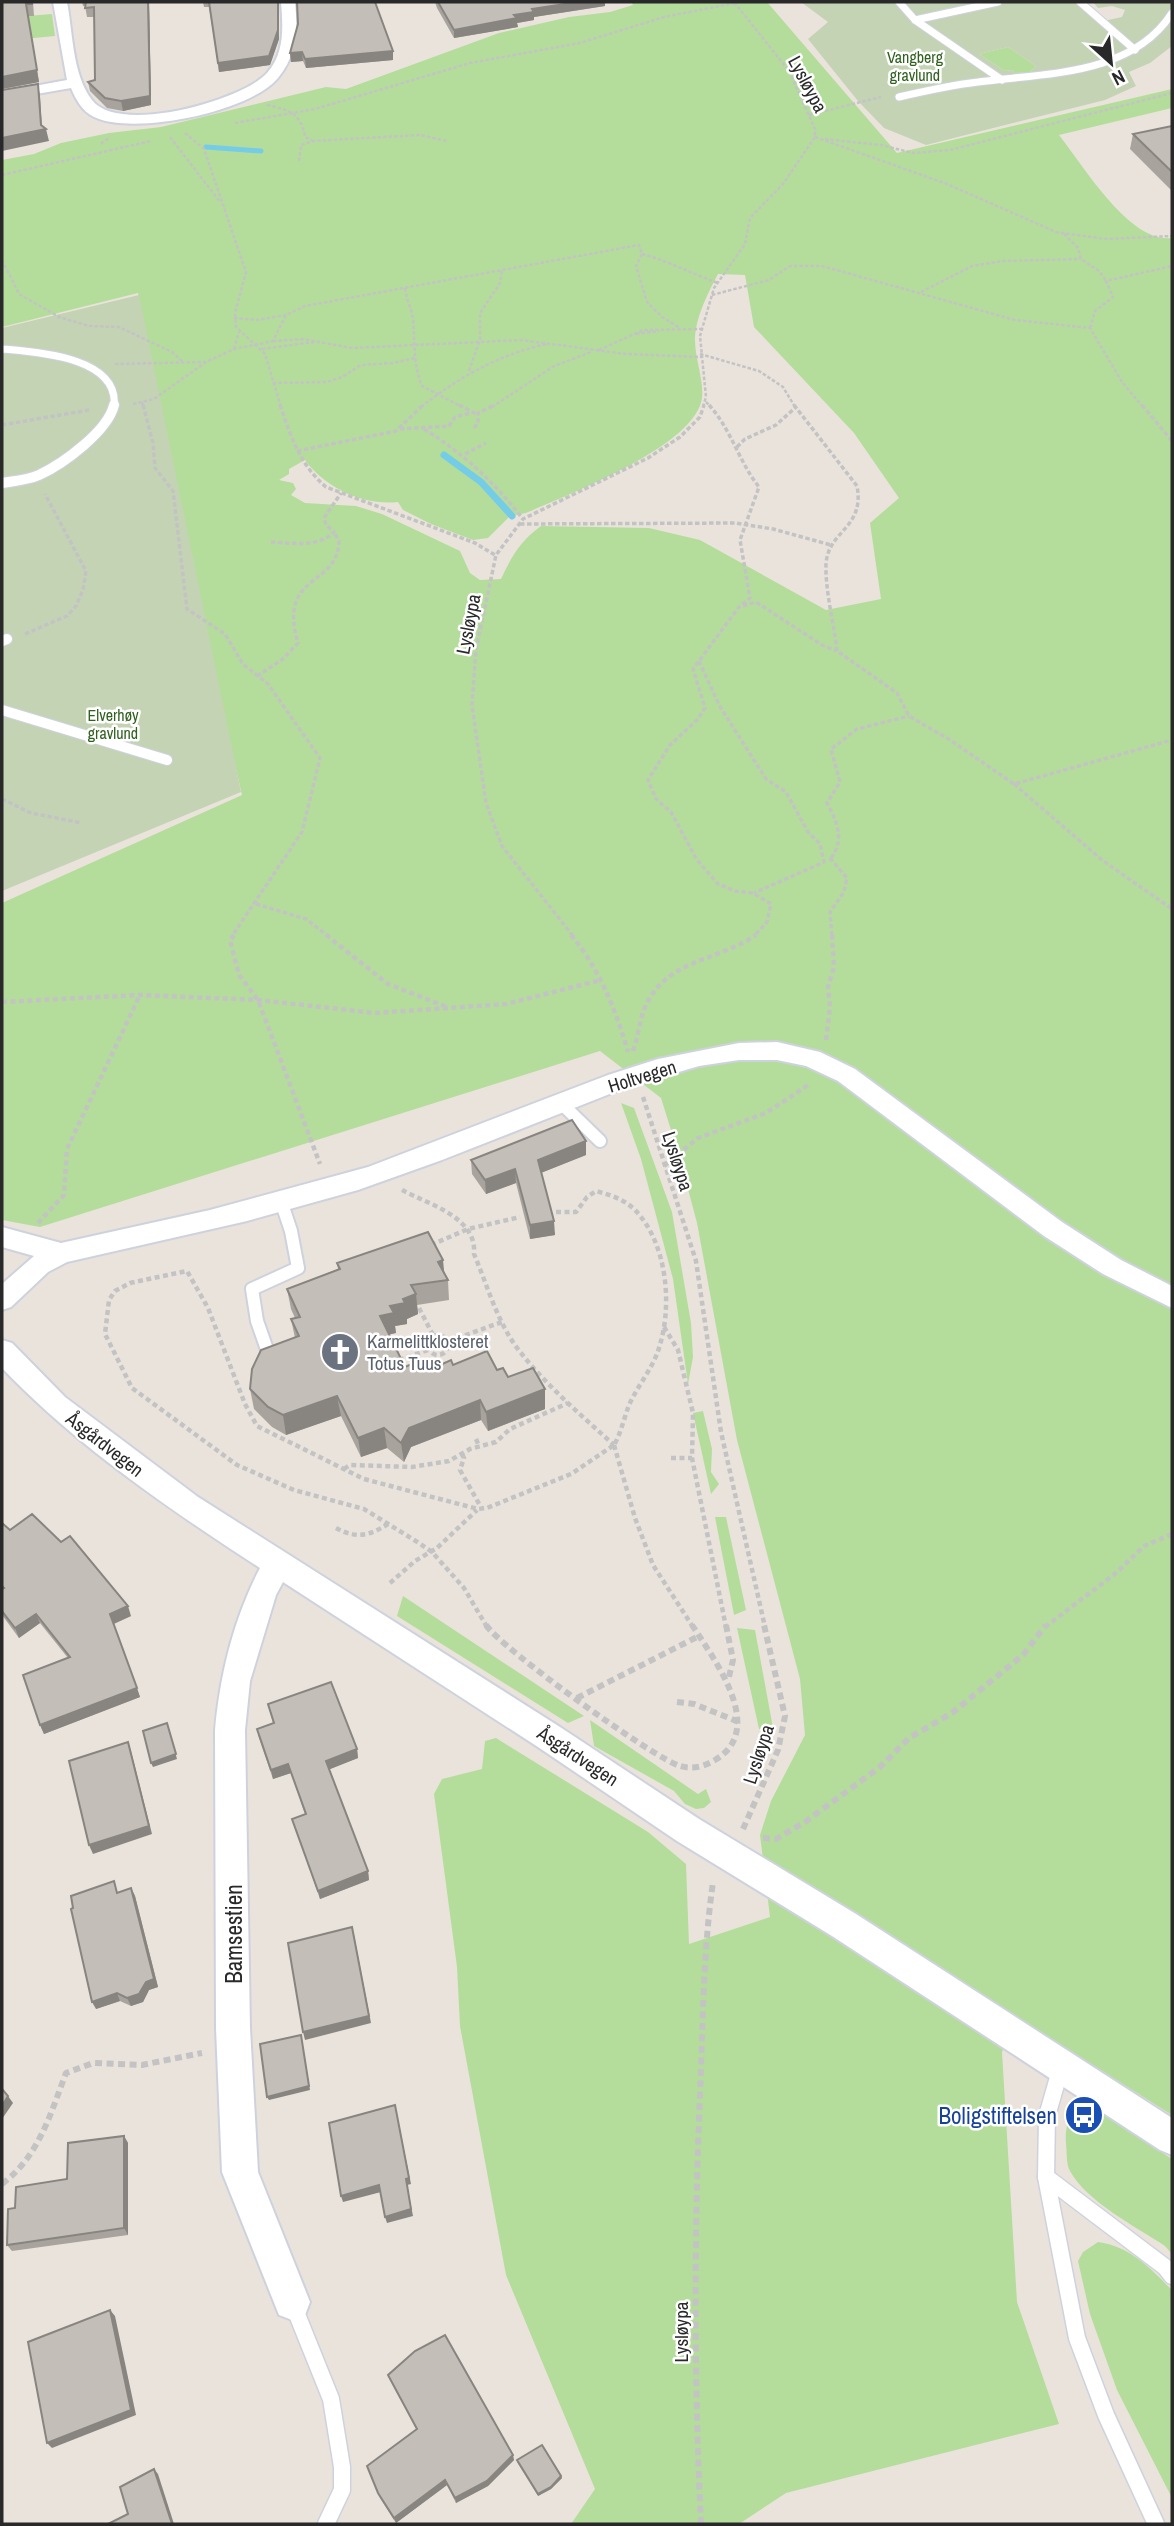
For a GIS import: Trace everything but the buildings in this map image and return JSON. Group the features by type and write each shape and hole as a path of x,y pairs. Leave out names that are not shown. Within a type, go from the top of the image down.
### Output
{"street":[{"path":"60,2 76,83 84,101 103,115 127,119 160,117 239,97 264,84 281,61 291,39 288,2"},
{"path":"2,96 76,83"},
{"name":"Holtvegen","path":"2,1300 38,1265 61,1253 282,1204 389,1169 561,1103 633,1066 741,1050 779,1051 810,1058 872,1092 942,1147 1067,1237 1172,1298"},
{"name":"Holtvegen","path":"11,1239 61,1253"},
{"name":"Åsgårdvegen","path":"2,1351 55,1405 188,1506 549,1737 733,1844 844,1925 1172,2138"},
{"name":"Bamsestien","path":"277,1564 262,1594 248,1635 234,1693 230,1797 234,2045 240,2172 292,2302"}],"lane":[{"path":"899,2 915,20 1002,80"},
{"path":"915,20 998,2"},
{"path":"1080,2 1135,50"},
{"path":"899,97 955,85 1002,80 1106,62 1135,50 1160,33 1172,13"},
{"path":"2,349 86,366 108,379 114,393 110,416 59,461 35,476 2,483"},
{"path":"2,710 167,760"},
{"path":"561,1103 600,1141"},
{"path":"270,1358 257,1321 252,1289 298,1268 291,1231 282,1204"},
{"path":"1061,2067 1047,2116 1046,2177 1077,2338 1106,2415 1156,2524"},
{"path":"1046,2177 1165,2267 1172,2276"},
{"path":"292,2302 331,2399 342,2467 342,2490 326,2524"}],"path":[{"path":"234,123 296,113 470,63 580,43 664,17 734,3"},
{"name":"Lysløypa","path":"701,2524 695,2427 699,2113 712,1887 778,1750 785,1716 721,1432 696,1261 618,1018 601,980 587,954 509,856 494,829 486,803 472,705 473,673 496,555 521,522 660,451 693,426 700,417 705,401 702,329 711,295 745,244 750,218 783,184 815,137 809,115 789,71 734,3"},
{"path":"815,137 881,145 913,153 927,152 1041,128 1137,100 1172,93"},
{"path":"239,97 296,113 304,121 305,136 313,141"},
{"path":"809,115 859,104"},
{"path":"160,117 185,132 205,149 246,272 247,284 234,312 234,318 239,332 262,349 267,357 273,383 297,451 317,481 341,493 475,543 496,555"},
{"path":"160,117 169,136 223,206"},
{"path":"2,175 192,131"},
{"path":"299,161 301,145 313,141 420,135 447,141"},
{"path":"815,137 947,184 1041,227 1063,234 1096,239 1137,240 1172,236"},
{"path":"1063,234 1078,248 1081,260"},
{"path":"234,318 258,320 286,315 305,306 639,245 642,254 636,266 641,276 642,289 654,312 680,328"},
{"path":"642,254 662,259 694,275 718,283"},
{"path":"2,260 4,273 19,294 59,317 89,326 119,327 172,352 184,363"},
{"path":"920,292 943,282 960,270 989,263 1081,260 1099,271 1113,297 1095,311 1090,328 1122,382 1172,441"},
{"path":"711,295 750,287 769,280 790,266 822,266 1014,320 1090,328"},
{"path":"1106,281 1172,266"},
{"path":"469,372 482,325 480,313 499,283 502,270"},
{"path":"405,288 413,316 415,369 422,386 478,415"},
{"path":"274,341 286,315"},
{"path":"478,415 515,396 526,384 551,368 610,346 631,334 643,330 702,329"},
{"path":"234,349 239,332"},
{"path":"2,425 142,402 166,392 206,362 234,349 290,337 352,348 521,340 594,351 701,355 766,374 783,387 857,486 860,502 852,521 831,545 826,563 837,651"},
{"path":"262,349 318,341"},
{"path":"400,429 408,424 415,411 469,372 511,353 550,344"},
{"path":"273,383 320,383 342,377 361,365 393,363 415,358"},
{"path":"86,366 206,362"},
{"path":"633,1066 637,1033 644,1009 662,981 682,967 743,943 759,933 768,922 771,904 753,893 735,891 718,884 697,860 671,812 656,799 648,780 668,747 682,732 696,724 705,708 693,668 739,607 750,598 739,536 743,524 756,505 759,487 742,465 736,448 714,409 705,401"},
{"path":"142,402 153,443 155,468 173,491 187,609 225,634 243,664 268,684 320,758 302,832 230,940 239,975 258,1000 329,1189"},
{"path":"736,448 745,439 776,425 796,407"},
{"path":"297,451 400,429 449,426 455,417 471,412"},
{"path":"474,428 478,415"},
{"path":"424,429 438,436 502,492 521,522 743,524 831,545"},
{"path":"464,454 486,443"},
{"path":"464,448 467,460"},
{"path":"4,640 50,625 67,616 76,606 83,590 86,571 35,476"},
{"path":"257,676 283,659 298,643 291,619 295,601 314,577 335,561 341,547 338,537 326,525 324,518 341,493"},
{"path":"271,542 321,541 334,532"},
{"path":"739,607 756,602 890,687 897,693 909,716 950,740 1014,784 1102,860 1172,909"},
{"path":"699,661 719,705 766,779 786,793 808,832 820,844 824,862"},
{"path":"753,893 834,855 839,845 839,832 827,803 840,782 831,749 848,732 863,724 909,716"},
{"path":"1014,784 1172,740"},
{"path":"2,799 31,813 82,823"},
{"path":"256,904 306,919 388,984 449,1008"},
{"path":"2,1002 140,995 258,1000 375,1013 506,1004 601,980"},
{"path":"11,1239 64,1195 67,1149 140,995"},
{"path":"389,1169 402,1190 451,1214 468,1229 475,1242 474,1254 502,1322 520,1352 615,1446 635,1518 653,1565 728,1681 739,1722 734,1738 722,1756 703,1767 681,1767 655,1754 532,1667 491,1631 464,1588 432,1552 363,1508 294,1490 237,1465 132,1388 106,1335 106,1307 115,1291 130,1283 187,1271 218,1335 246,1411 257,1426 344,1469 388,1487 480,1509"},
{"path":"390,1583 415,1561 432,1552 480,1509 576,1471 615,1446 630,1403 661,1345 666,1316 660,1258 653,1237 635,1210 616,1197 596,1191 587,1196 576,1212 556,1212"},
{"path":"426,1247 468,1229 520,1217"},
{"path":"419,1308 434,1337"},
{"path":"428,1350 428,1343 434,1337 440,1336 449,1341 502,1322"},
{"path":"663,1326 678,1350 693,1413 692,1458 733,1660 728,1681"},
{"path":"390,1364 428,1350 437,1355 443,1354 450,1346 449,1341"},
{"path":"443,1354 449,1364"},
{"path":"344,1469 350,1465 412,1467 449,1461 496,1441 510,1429 568,1402"},
{"path":"476,1439 479,1446"},
{"path":"462,1454 464,1458 460,1470 480,1509"},
{"path":"671,1458 692,1458"},
{"path":"336,1528 351,1536 363,1537 388,1524"},
{"path":"733,1844 776,1839 806,1822 880,1767 909,1738 952,1713 1023,1655 1049,1621 1116,1573 1144,1546 1172,1534"},
{"path":"577,1698 699,1636"},
{"path":"677,1702 694,1704 739,1722"},
{"path":"2,2184 15,2176 37,2144 54,2110 66,2073 75,2067 102,2061 143,2064 234,2045"}],"green space":[{"path":"631,2 767,2 897,153 1172,89 1172,108 1059,135 1094,182 1124,216 1156,237 1172,238 1172,2115 1018,2018 1002,2052 1017,2302 1059,2424 786,2493 739,2524 571,2524 595,2489 506,2275 460,2026 457,1967 434,1794 442,1779 482,1769 485,1741 496,1738 648,1832 686,1864 689,1944 770,1917 760,1835 771,1801 805,1735 800,1679 737,1440 697,1223 661,1098 600,1051 40,1227 2,1220 2,903 242,795 190,568 138,293 2,327 2,160 34,154 61,143 109,133 161,127 326,87 346,89 499,33 569,17 610,12 633,5","holes":["718,274 745,275 754,327 854,433 899,498 870,523 881,599 826,610 700,540 649,528 541,526 517,549 501,579 480,580 470,573 460,551 382,514 356,506 305,503 291,495 296,489 293,483 279,480 289,474 289,469 305,460 323,479 346,493 372,501 398,502 403,510 431,524 473,540 488,538 510,516 526,513 627,467 678,434 694,416 702,398 695,340 697,323 706,297"]},
{"name":"Vangberg gravlund","path":"801,2 1086,2 1104,21 1122,17 1125,10 1112,6 1098,8 1093,2 1172,2 1172,46 1150,63 1129,72 1136,86 1105,100 926,145 884,128 858,101 808,39 828,22","holes":["1008,47 1036,66 1030,72 1005,71 979,54"]},
{"path":"52,14 55,36 13,40 2,18"},
{"path":"1008,47 1036,66 1030,72 1005,71 979,54"},
{"name":"Elverhøy gravlund","path":"139,295 241,792 2,891 2,328"},
{"path":"621,1103 634,1108 672,1212 691,1323 693,1357 688,1384 673,1279 641,1159"},
{"path":"703,1411 712,1449 711,1472 719,1484 711,1494 693,1413"},
{"path":"715,1517 726,1517 746,1610 734,1615"},
{"path":"403,1596 584,1716 568,1723 397,1616"},
{"path":"737,1628 755,1630 773,1728 759,1729"},
{"path":"590,1720 698,1794 706,1789 711,1802 704,1808 696,1809 685,1804 674,1791 594,1746"},
{"path":"1085,2103 1172,2159 1172,2254 1165,2246 1099,2203 1077,2182 1070,2171 1067,2161 1067,2125"},
{"path":"1098,2242 1130,2253 1172,2290 1172,2498 1117,2390 1090,2314 1078,2261 1083,2252"}],"waterway":[{"path":"206,147 261,151"},
{"path":"444,455 481,482 512,516"}],"place":[{"name":"Karmelittklosteret Totus Tuus","path":"340,1352"},
{"name":"Boligstiftelsen","path":"1084,2115"}]}
